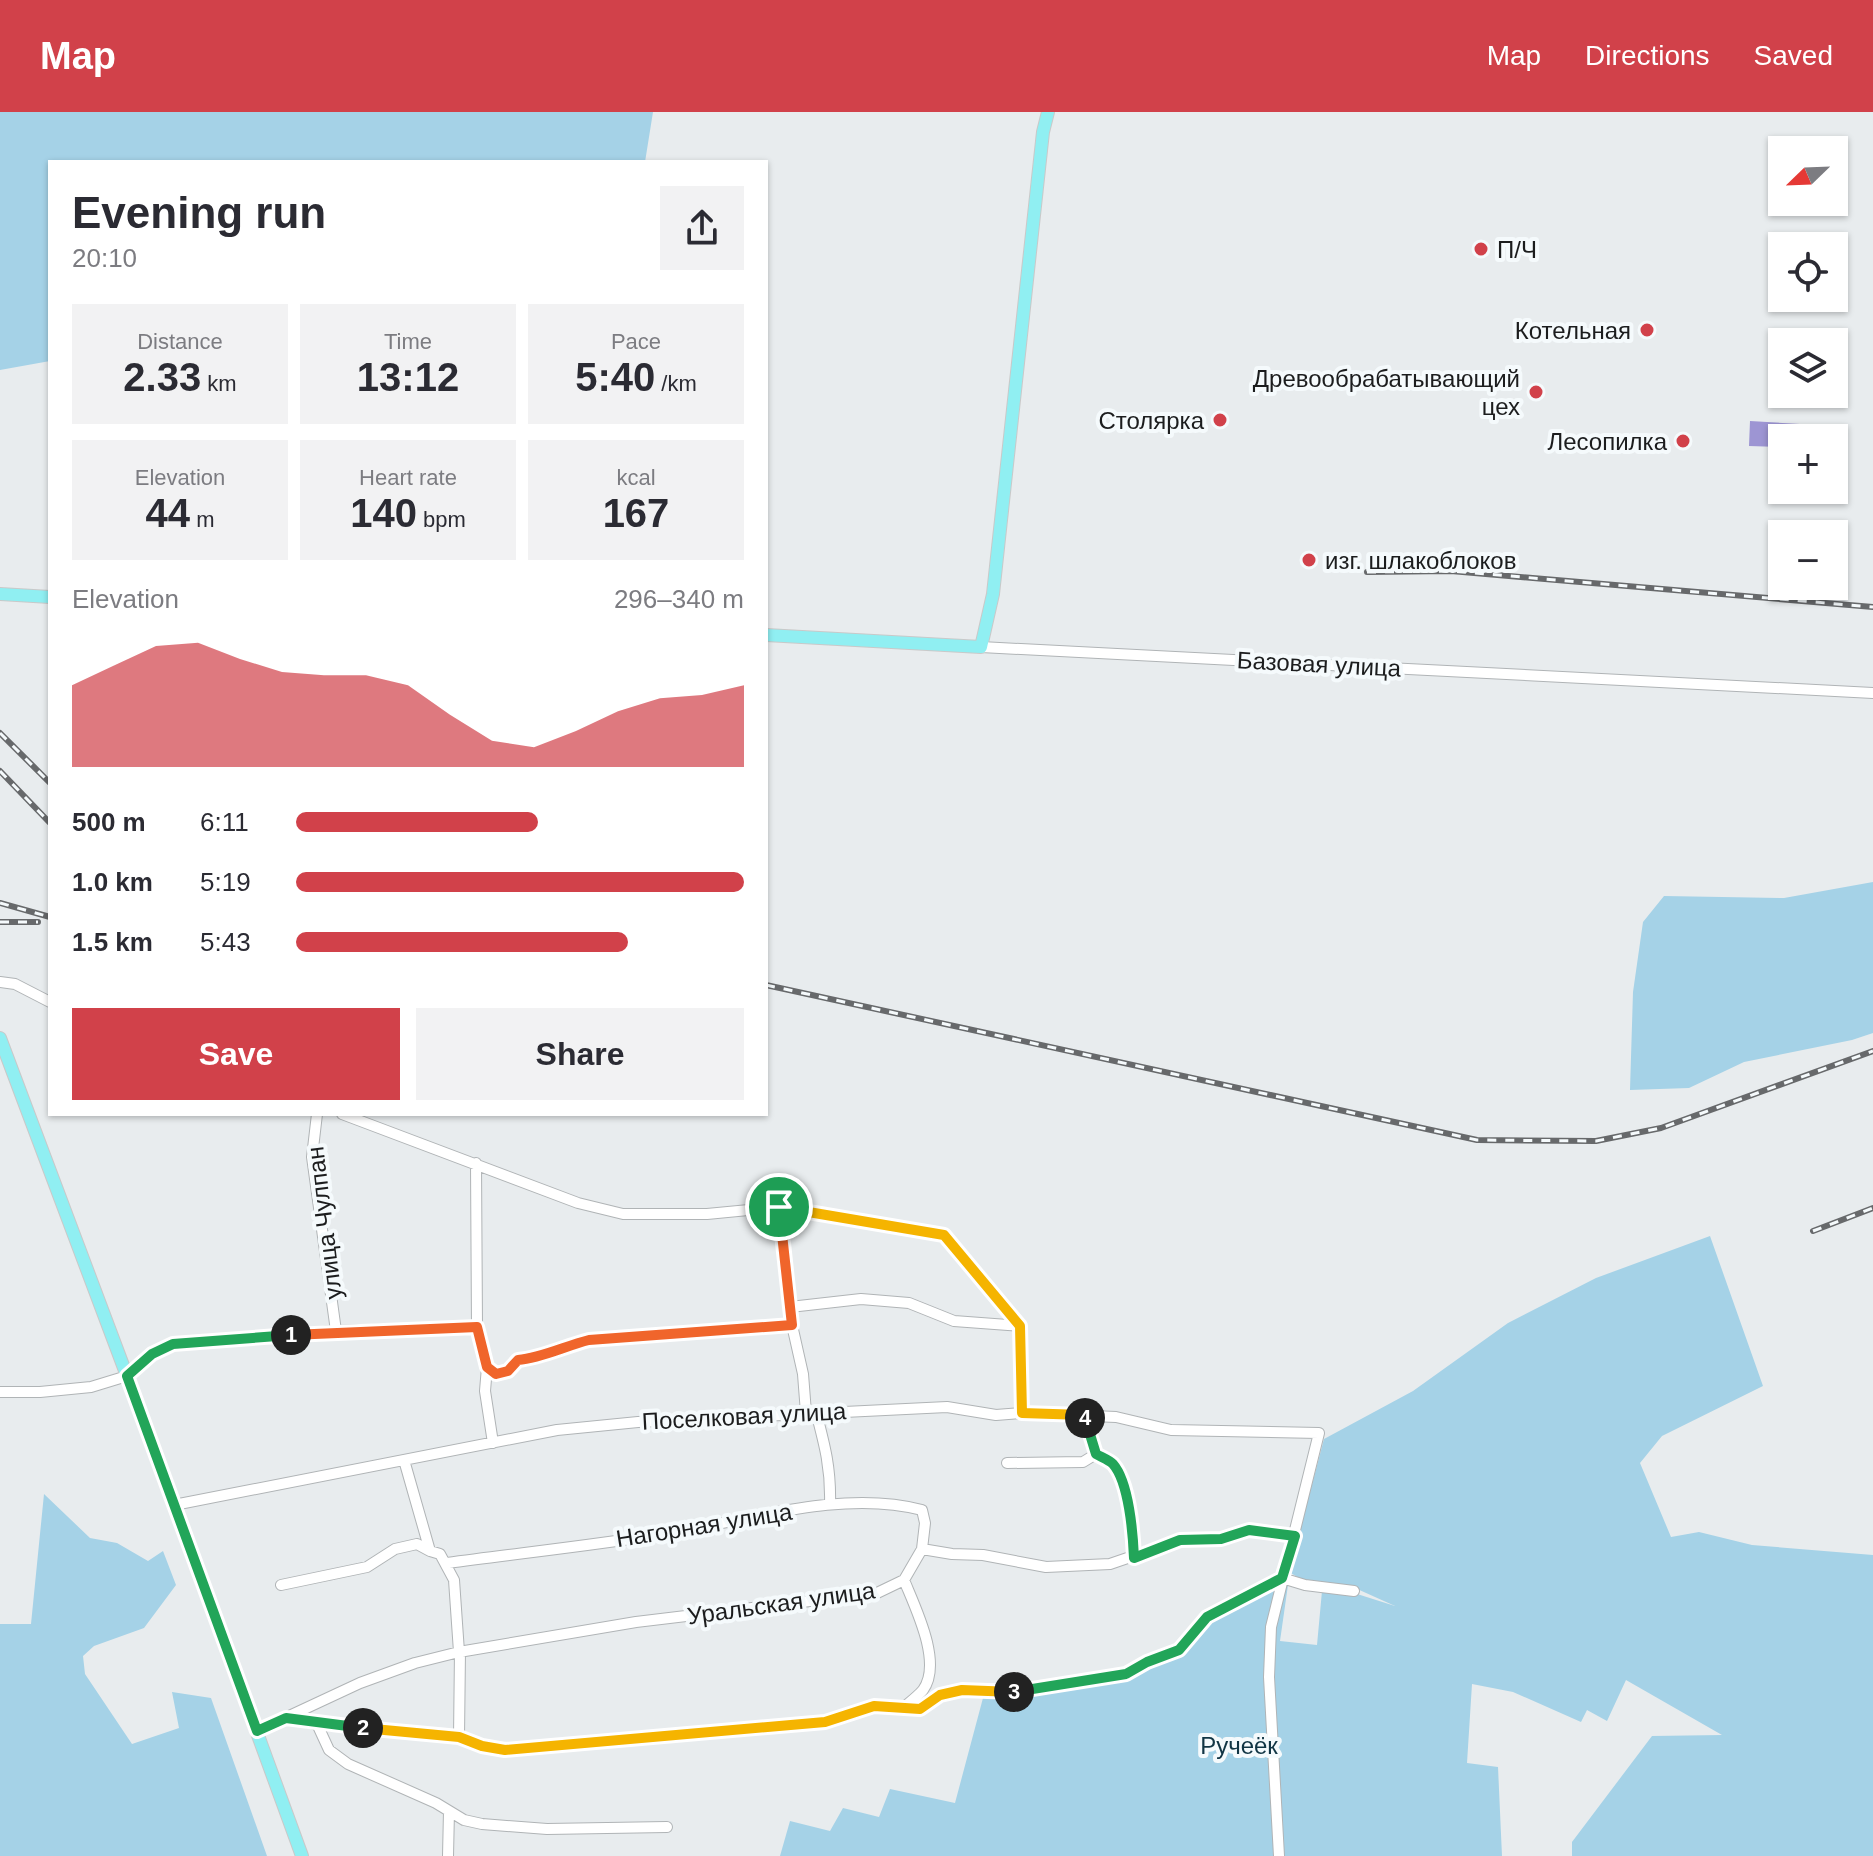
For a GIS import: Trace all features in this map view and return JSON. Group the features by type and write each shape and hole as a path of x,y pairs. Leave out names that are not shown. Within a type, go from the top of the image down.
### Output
{"main road":[{"path":"981,647 993,594 1043,132 1048,112"},
{"path":"0,594 48,597"},
{"name":"Базовая улица","path":"768,635 981,647"},
{"path":"0,1038 302,1856"}],"street":[{"name":"Базовая улица","path":"981,647 1873,693"},
{"path":"0,982 15,984 48,1001"},
{"name":"улица Чулпан","path":"317,1116 312,1157 336,1331"},
{"path":"347,1116 578,1203 623,1214 707,1214 779,1207 944,1235 1020,1326 1022,1413"},
{"path":"476,1163 477,1327 487,1367 485,1391 493,1443"},
{"path":"779,1207 792,1325 811,1412 828,1456 830,1504"},
{"path":"790,1307 861,1299 909,1303 954,1321 1020,1326"},
{"path":"487,1367 496,1374 508,1371 518,1360 533,1359 563,1346 589,1340 792,1325"},
{"name":"улица Чулпан","path":"127,1376 152,1354 173,1344 336,1331 477,1327"},
{"path":"0,1392 64,1391 127,1376"},
{"name":"Поселковая улица","path":"174,1505 557,1430 638,1422 947,1407 996,1415 1022,1413 1116,1417 1171,1430 1319,1433 1295,1536"},
{"path":"1084,1415 1096,1454 1113,1465 1125,1492 1132,1520 1134,1558"},
{"path":"1007,1463 1083,1462 1096,1454"},
{"path":"404,1460 430,1551"},
{"name":"Нагорная улица","path":"447,1563 669,1533 854,1502 902,1505 922,1510 925,1523 922,1549"},
{"path":"922,1549 983,1555 1046,1567 1110,1564 1180,1540 1221,1539 1249,1530 1295,1536 1271,1627 1269,1677 1279,1856"},
{"path":"281,1585 367,1567 395,1549 417,1544 440,1554 454,1580 460,1651 459,1737"},
{"name":"Уральская улица","path":"257,1731 360,1683 460,1651 636,1622 877,1593 904,1580 922,1549"},
{"path":"286,1718 317,1724 459,1737 482,1746 505,1750 825,1722 874,1706 920,1709 940,1695 962,1690 1015,1692 1126,1674 1179,1650 1207,1617 1282,1578 1305,1585 1354,1591"},
{"path":"904,1580 927,1637 929,1669 925,1688 904,1707"},
{"path":"317,1724 329,1750 348,1764 436,1803 464,1820 547,1829 667,1827"},
{"path":"448,1856 449,1811"}],"green space":[{"path":"0,112 653,112 645,160 48,160 48,361 0,370"},
{"path":"1873,882 1873,1033 1744,1062 1689,1088 1630,1090 1633,992 1643,922 1664,896 1784,898"},
{"name":"Ручеёк","path":"1710,1236 1763,1386 1662,1436 1640,1463 1671,1537 1699,1532 1752,1545 1873,1555 1873,1856 1572,1856 1572,1842 1652,1736 1722,1735 1626,1680 1607,1721 1587,1710 1581,1722 1513,1692 1472,1684 1467,1763 1498,1767 1502,1856 780,1856 790,1821 830,1831 843,1808 879,1817 890,1789 955,1803 983,1698 1127,1676 1179,1651 1209,1617 1278,1584 1288,1585 1280,1641 1317,1645 1322,1591 1354,1593 1395,1606 1355,1588 1306,1582 1289,1572 1324,1439 1413,1391 1508,1323 1596,1278"},
{"path":"44,1494 90,1538 117,1543 148,1561 163,1551 176,1585 144,1628 94,1646 83,1656 85,1674 132,1744 179,1728 172,1692 211,1698 267,1856 0,1856 0,1624 31,1624"}],"shaded area":[{"path":"1750,421 1800,424 1768,424 1768,447 1749,446"}],"railway":[{"path":"1367,572 1451,571 1873,607"},
{"path":"0,733 48,781"},
{"path":"0,771 48,821"},
{"path":"0,903 48,916"},
{"path":"0,922 38,922"},
{"path":"768,985 1477,1140 1596,1141 1661,1128 1873,1051"},
{"path":"1813,1231 1873,1208"}],"place":[{"name":"П/Ч","path":"1481,249"},
{"name":"Котельная","path":"1647,330"},
{"name":"Древообрабатывающий цех","path":"1536,392"},
{"name":"Столярка","path":"1220,420"},
{"name":"Лесопилка","path":"1683,441"},
{"name":"изг. шлакоблоков","path":"1309,560"}],"route":[{"path":"779,1207 944,1235 1020,1326 1022,1413 1084,1415 1096,1454 1113,1465 1125,1492 1132,1520 1134,1558 1180,1540 1221,1539 1249,1530 1295,1536 1282,1578 1207,1617 1179,1650 1126,1674 1015,1692 962,1690 940,1695 920,1709 874,1706 825,1722 505,1750 482,1746 459,1737 317,1724 286,1718 257,1731 127,1376 152,1354 173,1344 336,1331 477,1327 487,1367 496,1374 508,1371 518,1360 533,1359 563,1346 589,1340 792,1325 779,1207"}]}
